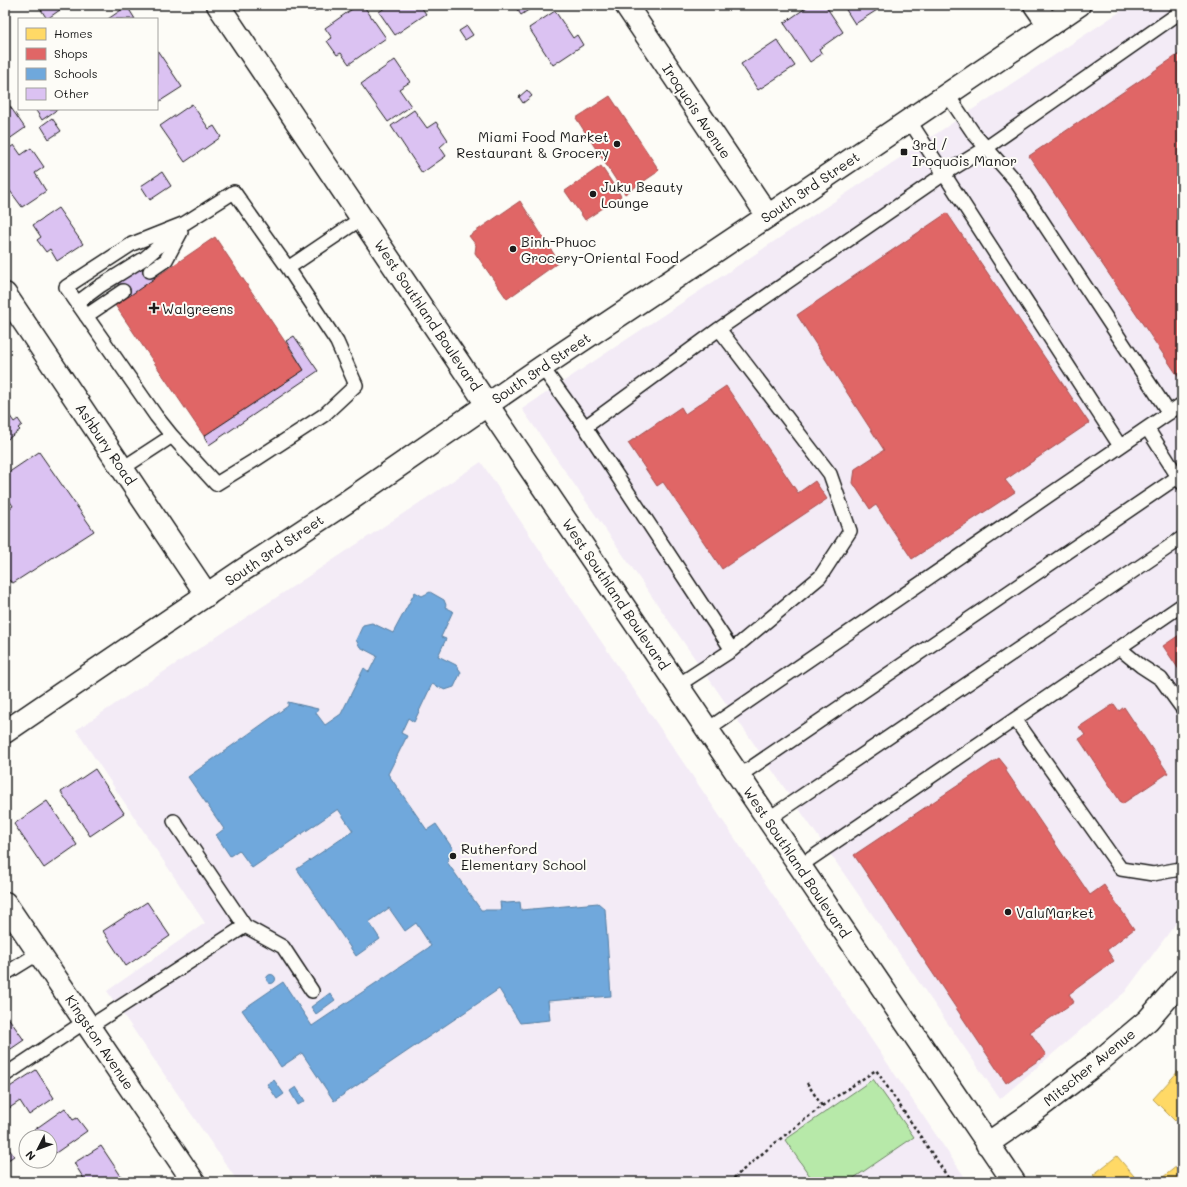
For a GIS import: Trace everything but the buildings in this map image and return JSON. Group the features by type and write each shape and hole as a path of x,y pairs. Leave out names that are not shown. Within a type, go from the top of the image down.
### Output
{"street":[{"name":"West Southland Boulevard","path":"218,5 1014,1182"},
{"name":"Iroquois Avenue","path":"626,5 768,216"},
{"path":"1035,5 1049,25"},
{"name":"South 3rd Street","path":"5,732 1078,5"},
{"name":"Ashbury Road","path":"5,294 207,595"},
{"name":"Kingston Avenue","path":"5,903 194,1182"},
{"name":"Mitscher Avenue","path":"987,1144 1029,1115 1097,1063 1148,1020 1182,981"}],"lane":[{"path":"585,426 719,328 944,174 986,148 1182,11"},
{"path":"947,94 974,134 1015,180 1168,413"},
{"path":"909,120 1120,446"},
{"path":"77,303 100,286 145,258 185,223 234,192 288,268 337,342 356,385 324,415 216,484 172,436 156,416 86,316 77,303 66,287 132,244 185,223"},
{"path":"288,268 362,218"},
{"path":"150,271 166,260 185,223"},
{"path":"86,316 123,291"},
{"path":"678,685 732,650 820,576 850,531 830,474 719,328"},
{"path":"542,367 585,426 732,650"},
{"path":"708,729 1182,404"},
{"path":"739,776 1181,478 1147,428"},
{"path":"123,468 172,436"},
{"path":"768,819 1182,538"},
{"path":"800,866 1182,605"},
{"path":"1119,648 1141,666 1161,679 1182,708"},
{"path":"1015,719 1121,869 1153,874 1181,868"},
{"path":"174,821 245,926 283,947 312,991"},
{"path":"5,1075 245,926"},
{"path":"5,974 39,953"}],"path":[{"path":"729,1182 770,1146 822,1106 876,1070 951,1182"},
{"path":"807,1083 822,1106"}],"shaded area":[{"path":"1130,5 1182,5 1182,915 1125,992 1000,1099 522,409"},
{"name":"Rutherford Elementary School","path":"481,462 968,1182 238,1182 107,991 205,923 76,730"}],"green space":[{"path":"873,1079 914,1137 848,1182 814,1182 785,1140"}],"place":[{"name":"Miami Food Market Restaurant & Grocery","path":"617,144"},
{"name":"3rd / Iroquois Manor","path":"904,152"},
{"name":"Juku Beauty Lounge","path":"593,194"},
{"name":"Binh-Phuoc Grocery-Oriental Food","path":"513,249"},
{"name":"Walgreens","path":"154,308"},
{"name":"Rutherford Elementary School","path":"453,856"},
{"name":"ValuMarket","path":"1008,912"}]}
